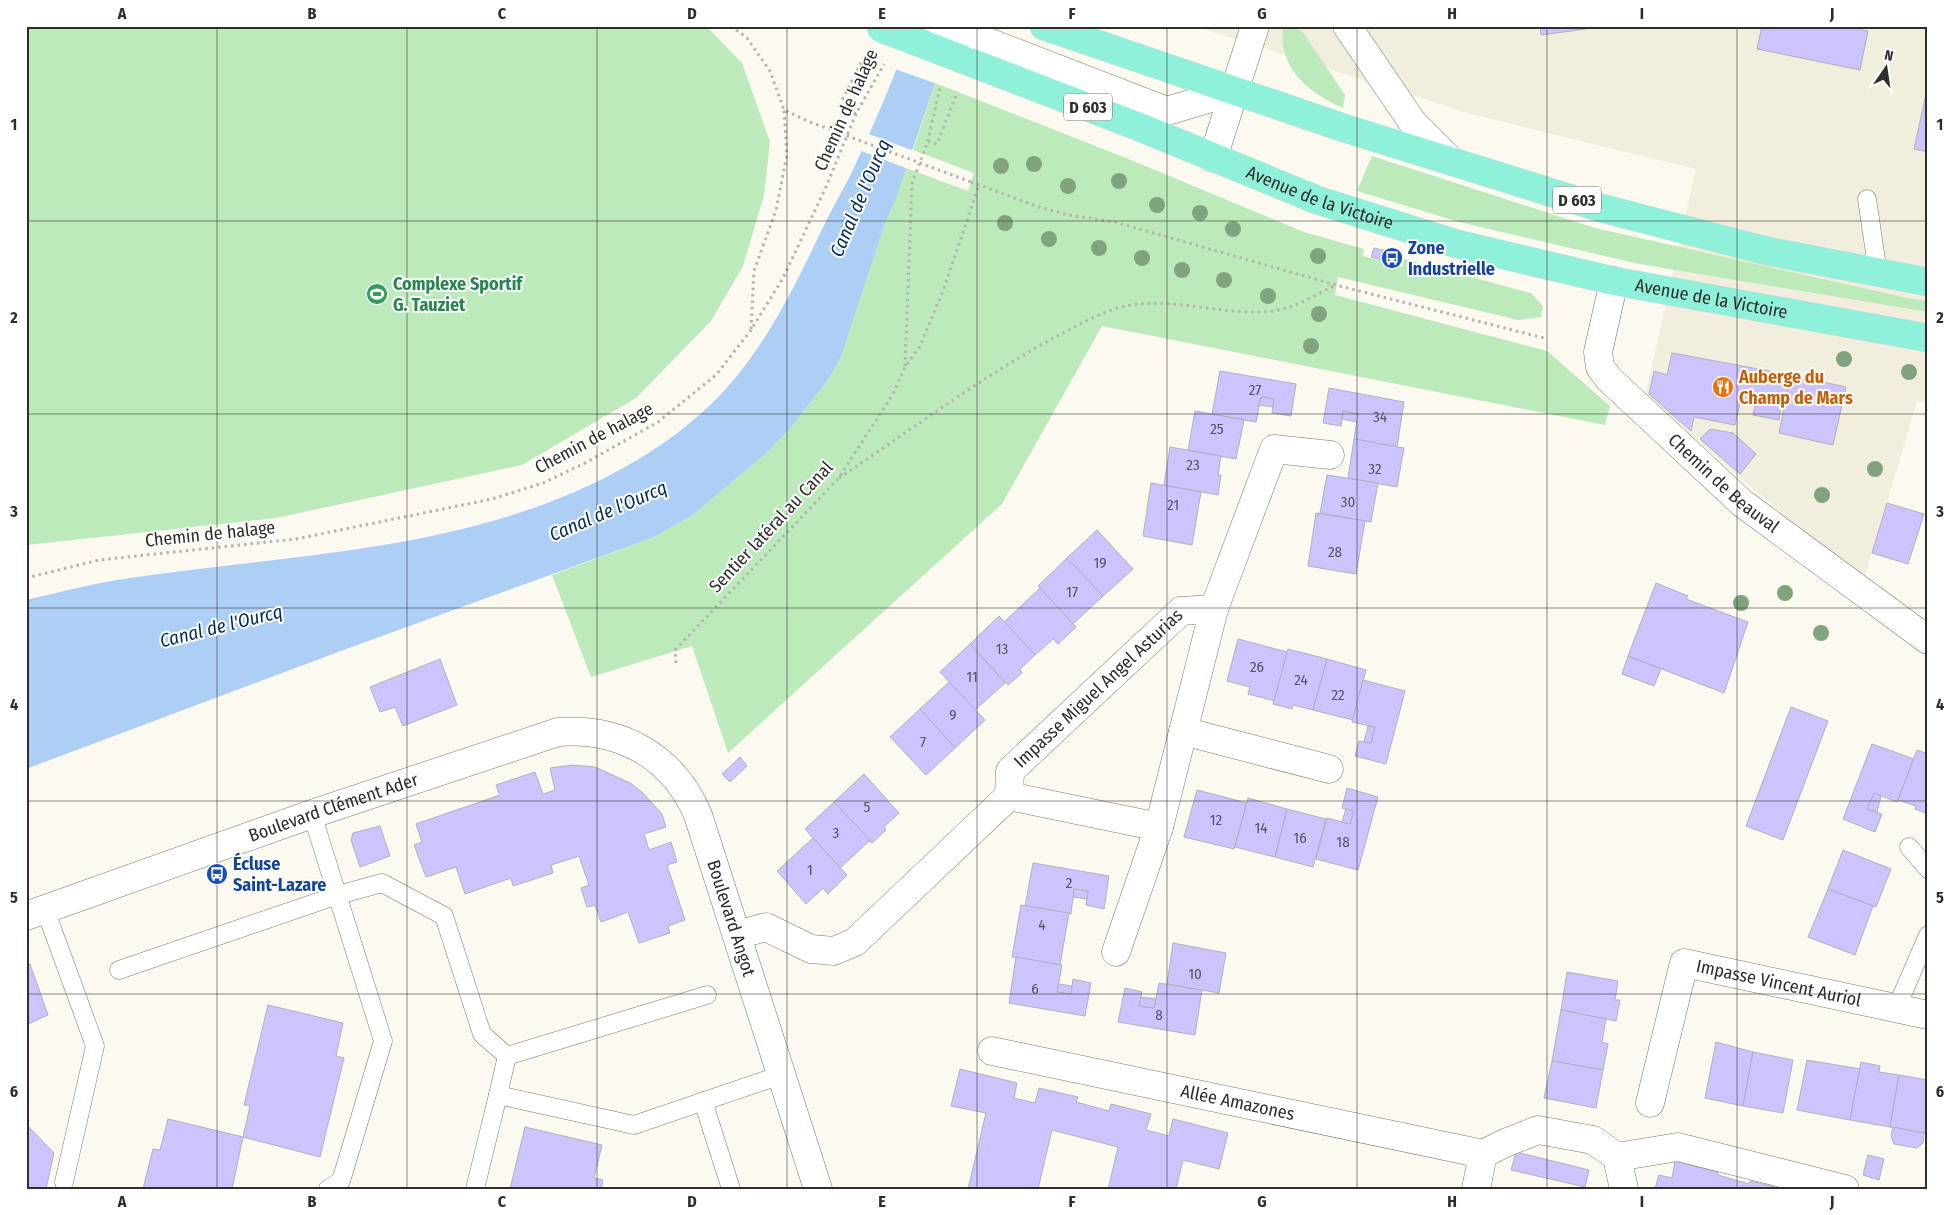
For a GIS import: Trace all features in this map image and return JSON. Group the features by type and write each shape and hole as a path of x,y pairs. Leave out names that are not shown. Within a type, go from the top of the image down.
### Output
{"main road":[{"name":"D 603","path":"1044,26 1347,129 1602,208 1767,251 1928,282"},
{"name":"D 603","path":"875,35 966,47"},
{"name":"Avenue de la Victoire","path":"966,47 1142,128 1317,200 1457,244 1614,281 1928,338"}],"street":[{"path":"943,26 966,47 1167,111 1234,91"},
{"path":"1213,158 1255,26"},
{"path":"1347,26 1413,122 1451,161"},
{"name":"Chemin de Beauval","path":"1614,281 1598,352 1600,367 1609,379 1742,503 1928,640"},
{"name":"Impasse Miguel Angel Asturias","path":"1116,952 1159,827 1214,609 1274,449 1330,455"},
{"name":"Impasse Miguel Angel Asturias","path":"1159,827 1009,796 1010,771 1181,611 1214,609"},
{"name":"Boulevard Angot","path":"558,732 579,730 600,733 627,741 664,765 691,798 818,1189"},
{"path":"1183,731 1329,769"},
{"name":"Boulevard Clément Ader","path":"35,912 312,814 558,732"},
{"path":"737,936 766,927 811,949 834,952 855,942 1009,796"},
{"name":"Impasse Vincent Auriol","path":"1650,1103 1684,963 1928,1015"},
{"name":"Allée Amazones","path":"992,1051 1483,1154"},
{"path":"1476,1189 1483,1154 1538,1130 1593,1140 1617,1157 1624,1189"},
{"path":"1617,1157 1678,1147 1845,1189"}],"lane":[{"path":"1867,199 1878,273"},
{"path":"312,814 383,1041 341,1182 328,1189"},
{"path":"1908,846 1928,869"},
{"path":"119,970 338,895 382,883 444,916 482,1034 507,1056"},
{"path":"35,912 95,1046 64,1182"},
{"path":"1896,1009 1928,935"},
{"path":"507,1056 707,995"},
{"path":"475,1189 507,1056"},
{"path":"498,1094 634,1125 781,1075"},
{"path":"703,1101 731,1189"}],"path":[{"path":"731,26 747,38 770,71 784,110 787,156 776,210 754,271 751,330"},
{"path":"856,114 839,106 875,35"},
{"name":"Chemin de halage","path":"26,578 99,560 296,538 492,499 543,483 587,462 658,422 716,375 751,330 783,278 826,187 856,114 886,57"},
{"path":"905,367 912,183 928,141 941,85"},
{"path":"928,141 937,144 958,92"},
{"path":"784,110 810,122 1039,207 1069,215 1115,222 1336,285 1544,338"},
{"name":"Sentier latéral au Canal","path":"676,664 675,650 838,479 894,394 905,367 920,346 943,291 979,185"},
{"path":"838,479 1018,357 1092,318 1126,306 1158,303 1249,312 1274,311 1300,303 1336,285"}],"shaded area":[{"path":"1194,26 1928,26 1928,403 1917,401 1865,577 1808,535 1645,397 1696,169 1471,114"}],"green space":[{"name":"Complexe Sportif G. Tauziet","path":"26,26 706,26 742,63 770,142 764,195 743,266 711,321 636,398 522,465 276,518 26,545"},
{"path":"1283,26 1290,26 1302,31 1345,95 1343,108 1314,92 1298,77 1286,57 1283,44"},
{"path":"935,83 1136,162 1304,232 1364,249 1363,256 1402,267 1404,259 1531,293 1543,306 1541,317 1518,320 1338,277 1335,295 1547,351 1610,406 1605,425 1102,326 1002,504 728,753 692,646 591,677 552,575 652,538 693,515 768,452 793,425 830,377 841,357 884,226 906,168 968,191 974,173 913,150"},
{"path":"1372,156 1595,228 1907,298 1928,301 1928,312 1639,264 1459,222 1357,191"}],"water":[{"name":"Canal de l'Ourcq","path":"912,26 958,26 935,83 896,198 884,226 841,357 830,377 793,425 768,452 693,515 652,538 349,648 26,769 26,600 117,580 359,549 419,539 478,525 536,507 612,474 668,440 702,413 732,382 747,363 785,302 859,158 891,83"}],"pier":[{"path":"909,26 961,26 937,84 895,69"},
{"path":"866,133 914,151 908,169 859,150"}],"building":[{"path":"1540,26 1608,26 1541,35"},
{"path":"1762,26 1845,26 1868,31 1860,70 1757,49"},
{"path":"1928,85 1928,152 1914,149"},
{"path":"1374,248 1400,254 1397,264 1371,257"},
{"path":"1672,353 1791,375 1784,408 1781,407 1779,420 1753,415 1756,402 1741,399 1735,425 1694,417 1691,431 1649,394 1654,371 1667,375"},
{"path":"1220,371 1296,384 1291,416 1272,413 1274,399 1261,397 1256,422 1212,414"},
{"path":"1791,375 1846,387 1833,445 1779,433"},
{"path":"1329,388 1404,402 1397,447 1354,439 1358,414 1343,411 1341,426 1323,423"},
{"path":"1261,397 1274,399 1273,407 1259,405"},
{"path":"1195,411 1244,420 1236,459 1188,450"},
{"path":"1343,411 1358,414 1357,422 1342,419"},
{"path":"1710,429 1733,433 1756,454 1740,474 1700,439"},
{"path":"1354,439 1404,448 1397,487 1348,478"},
{"path":"1170,447 1221,456 1218,475 1221,475 1218,495 1164,485"},
{"path":"1327,475 1378,483 1371,522 1320,513"},
{"path":"1151,483 1201,492 1192,545 1143,536"},
{"path":"1887,503 1924,514 1908,564 1872,553"},
{"path":"1316,513 1365,521 1356,574 1308,566"},
{"path":"1097,530 1133,569 1103,596 1067,558"},
{"path":"1067,558 1103,596 1073,624 1038,586"},
{"path":"1656,583 1688,596 1686,599 1748,622 1724,693 1628,656"},
{"path":"1040,588 1076,627 1058,644 1053,639 1035,655 1004,622"},
{"path":"999,616 1035,655 1020,669 1022,673 1008,685 970,644"},
{"path":"1238,639 1287,652 1275,701 1248,694 1250,687 1227,681"},
{"path":"970,644 1005,683 975,710 940,672"},
{"path":"1288,649 1327,659 1313,710 1293,705 1292,709 1273,704"},
{"path":"1628,656 1661,669 1654,686 1622,674"},
{"path":"440,659 457,705 403,726 395,707 380,712 370,687"},
{"path":"1327,659 1366,670 1353,720 1313,710"},
{"path":"1363,680 1405,691 1386,764 1355,756 1359,741 1371,743 1375,727 1352,722"},
{"path":"949,682 985,720 955,748 920,709"},
{"path":"1791,707 1828,721 1783,840 1746,826"},
{"path":"920,709 955,748 926,775 890,737"},
{"path":"1368,726 1375,727 1371,743 1364,742"},
{"path":"1872,744 1914,759 1897,802 1874,793 1867,809 1882,814 1875,832 1843,819"},
{"path":"1917,750 1928,754 1928,814 1915,809 1916,806 1898,800"},
{"path":"740,757 747,766 730,782 722,774"},
{"path":"572,765 595,767 630,783 642,792 662,814 666,827 644,834 649,850 671,842 677,862 667,865 685,920 668,926 670,933 639,943 628,912 601,922 595,905 587,907 581,888 589,885 579,856 551,865 553,873 513,886 511,878 465,894 456,867 426,877 414,845 422,842 416,824 500,795 496,785 535,772 543,794 555,790 550,768"},
{"path":"864,774 899,813 884,827 886,830 872,843 834,802"},
{"path":"1347,788 1378,797 1358,870 1316,859 1327,818 1350,824 1354,811 1342,808"},
{"path":"1197,790 1247,803 1234,849 1184,837"},
{"path":"1874,793 1881,796 1877,812 1867,809"},
{"path":"1248,798 1287,809 1275,857 1235,847"},
{"path":"834,802 870,840 840,868 805,829"},
{"path":"1287,809 1326,819 1313,867 1275,857"},
{"path":"1346,809 1354,811 1350,824 1342,822"},
{"path":"380,826 390,856 360,867 351,840 353,833"},
{"path":"813,838 847,875 828,894 823,888 806,904 777,871"},
{"path":"1843,850 1891,869 1876,907 1828,889"},
{"path":"1033,863 1109,876 1104,909 1086,905 1088,891 1074,889 1071,914 1025,906"},
{"path":"1074,889 1088,891 1087,899 1073,897"},
{"path":"1828,889 1873,906 1855,955 1808,937"},
{"path":"1021,905 1069,913 1060,965 1012,957"},
{"path":"1173,943 1226,953 1219,993 1167,984"},
{"path":"1016,957 1062,965 1057,992 1071,994 1073,979 1091,983 1085,1016 1009,1003"},
{"path":"30,964 48,1015 26,1025 26,965"},
{"path":"1567,972 1618,981 1615,1000 1620,1000 1616,1021 1561,1010"},
{"path":"1159,983 1202,990 1195,1035 1118,1022 1125,988 1142,992 1139,1006 1154,1008"},
{"path":"1059,984 1072,986 1071,994 1057,992"},
{"path":"1141,997 1156,999 1154,1008 1139,1006"},
{"path":"268,1005 343,1023 336,1056 344,1058 320,1157 243,1137 250,1106 244,1105"},
{"path":"1561,1010 1606,1019 1602,1042 1608,1044 1603,1070 1552,1061"},
{"path":"1716,1042 1753,1052 1743,1106 1705,1098"},
{"path":"1753,1052 1793,1060 1783,1113 1743,1106"},
{"path":"1807,1060 1860,1069 1850,1120 1797,1110"},
{"path":"1552,1061 1603,1070 1596,1108 1544,1098"},
{"path":"1861,1062 1880,1066 1879,1072 1899,1075 1890,1127 1850,1120"},
{"path":"960,1069 1017,1083 1014,1098 1035,1103 1039,1088 1078,1097 1076,1102 1109,1111 1111,1104 1151,1114 1146,1130 1169,1136 1173,1119 1228,1133 1219,1169 1183,1160 1176,1189 1108,1189 1118,1147 1052,1130 1038,1189 968,1189 986,1113 951,1106"},
{"path":"1899,1075 1928,1080 1928,1134 1890,1127"},
{"path":"168,1119 243,1137 232,1189 143,1189 153,1149 160,1150"},
{"path":"26,1124 54,1153 46,1189 26,1189"},
{"path":"525,1127 602,1145 594,1178 603,1180 601,1189 510,1189"},
{"path":"1893,1127 1924,1133 1923,1143 1917,1148 1894,1144 1891,1136"},
{"path":"1516,1152 1589,1170 1585,1187 1511,1170"},
{"path":"1868,1155 1884,1159 1879,1180 1863,1175"},
{"path":"1675,1161 1718,1172 1718,1175 1749,1184 1750,1181 1783,1189 1655,1189 1659,1175 1672,1178"}],"place":[{"name":"Zone Industrielle","path":"1392,258"},
{"name":"Complexe Sportif G. Tauziet","path":"377,294"},
{"name":"Auberge du Champ de Mars","path":"1723,387"},
{"name":"Écluse Saint-Lazare","path":"217,874"}]}
